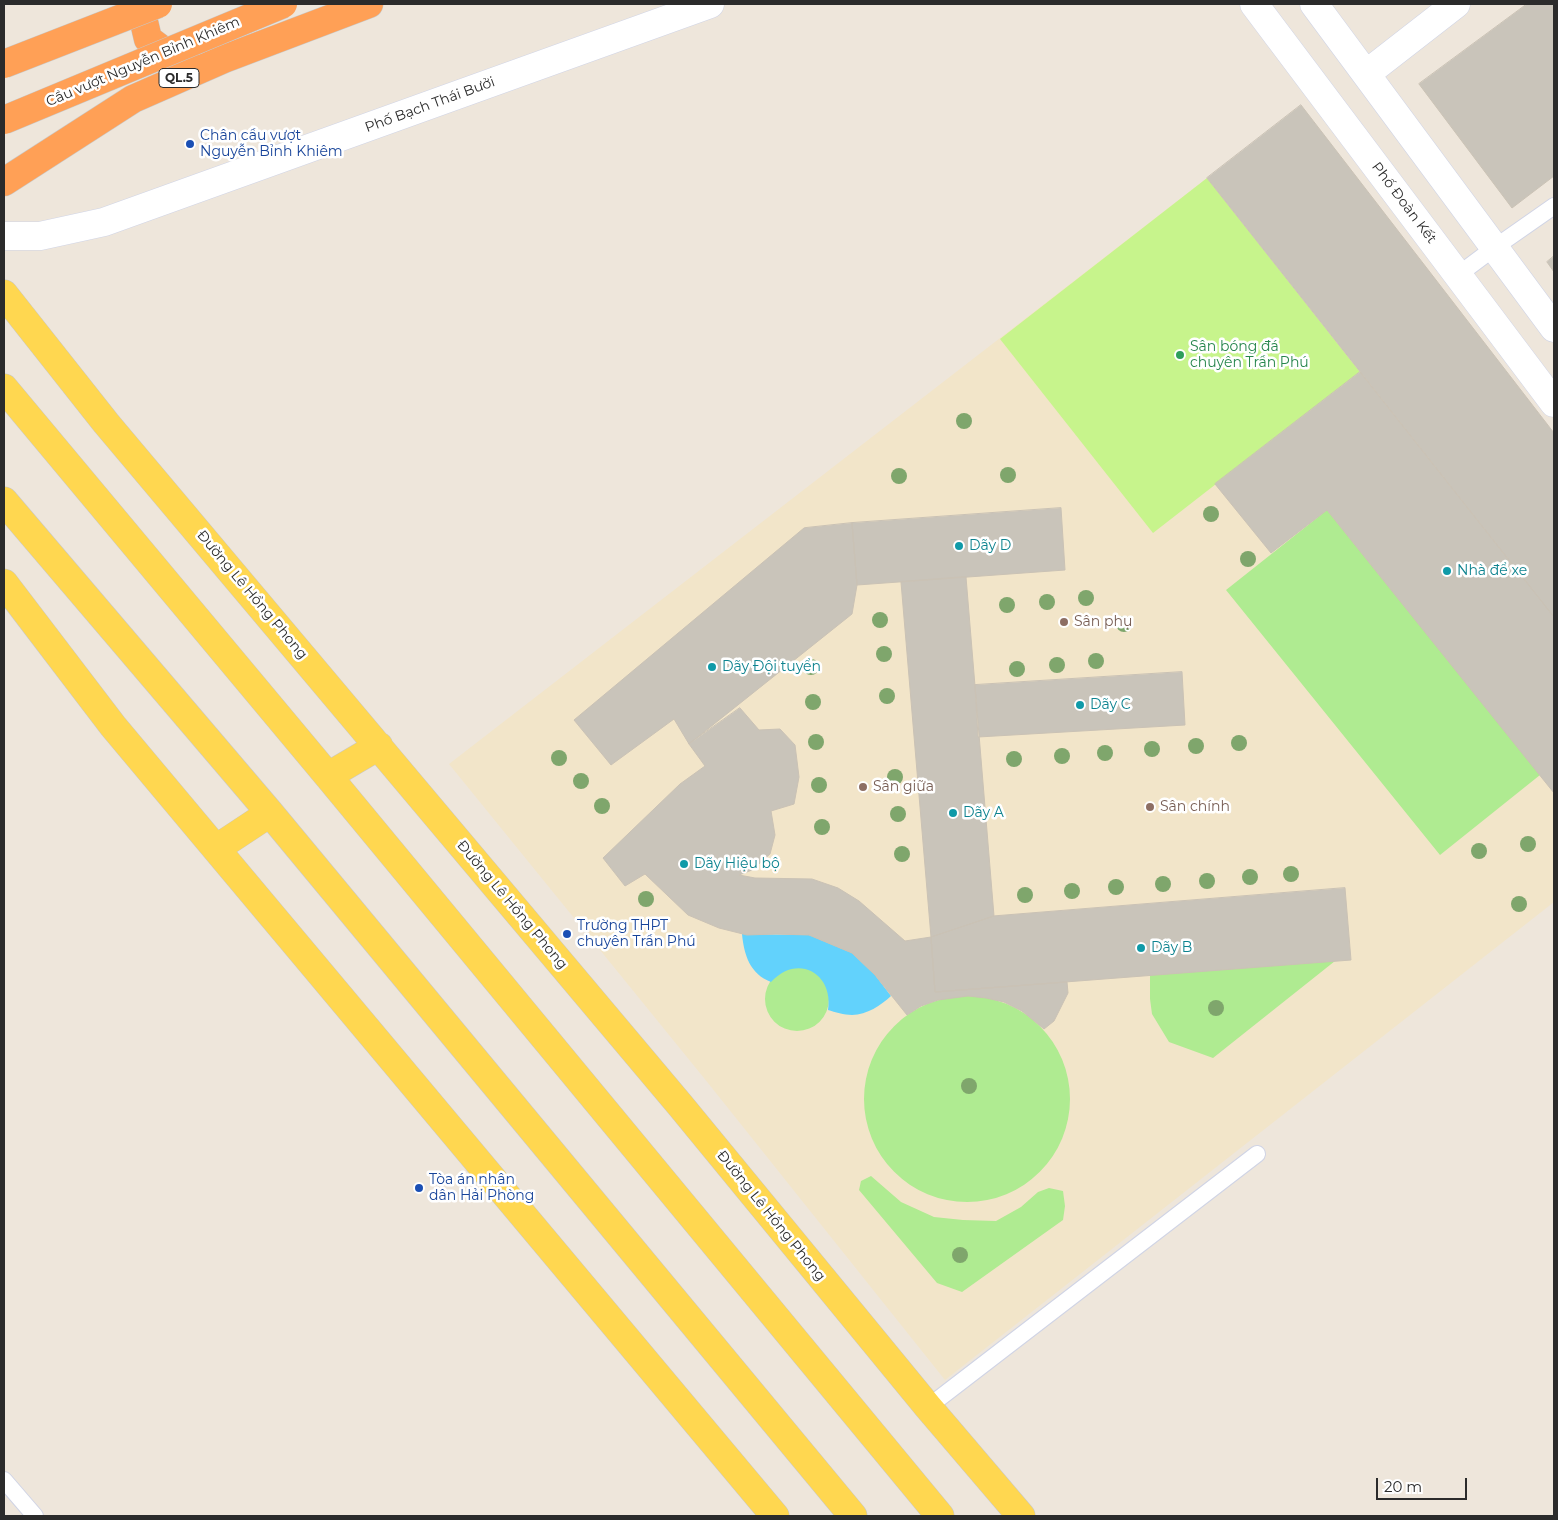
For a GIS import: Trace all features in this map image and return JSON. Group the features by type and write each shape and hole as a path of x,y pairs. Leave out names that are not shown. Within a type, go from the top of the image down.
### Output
{"highway":[{"path":"142,4 141,9 148,39 176,60 224,59"},
{"path":"4,64 158,4"},
{"name":"Cầu vượt Nguyễn Bỉnh Khiêm","path":"4,120 283,4"},
{"name":"QL.5","path":"4,182 133,99 224,59 369,4"}],"main road":[{"name":"Đường Lê Hồng Phong","path":"4,294 96,411 680,1105 1021,1516"},
{"path":"4,388 328,776 940,1516"},
{"path":"4,501 270,813 853,1516"},
{"path":"4,583 113,726 775,1516"},
{"path":"328,776 379,746"},
{"path":"217,848 270,813"}],"street":[{"name":"Phố Bạch Thái Bưởi","path":"4,236 40,236 104,222 710,4"},
{"name":"Phố Đoàn Kết","path":"1254,4 1554,403"},
{"path":"1314,4 1554,328"},
{"path":"1366,74 1456,4"}],"lane":[{"path":"1458,275 1554,206"},
{"path":"928,1406 1257,1154"},
{"path":"4,1480 35,1516"}],"shaded area":[{"path":"1207,178 1554,617 1554,902 945,1380 708,1083 449,764"}],"green space":[{"name":"Sân bóng đá chuyên Trần Phú","path":"1207,178 1360,372 1153,533 1000,339"},
{"path":"1327,510 1540,775 1440,855 1226,590"},
{"path":"1335,961 1213,1058 1169,1042 1152,1014 1150,975"},
{"path":"797,967 815,973 823,981 829,999 823,1017 815,1025 797,1031 779,1025 771,1017 765,999 771,981 779,973"},
{"path":"967,996 997,1000 1016,1008 1040,1026 1058,1050 1066,1069 1070,1099 1066,1129 1058,1148 1040,1172 1016,1190 997,1198 967,1202 937,1198 918,1190 894,1172 876,1148 868,1129 864,1099 868,1069 876,1050 894,1026 918,1008 937,1000"},
{"path":"871,1176 901,1202 934,1217 963,1220 996,1221 1021,1207 1038,1192 1049,1188 1063,1191 1065,1206 1063,1220 962,1292 937,1283 859,1190 861,1181"}],"water":[{"path":"742,934 809,935 852,953 875,975 891,996 873,1009 858,1015 828,1010 828,997 825,986 812,971 802,968 792,969 781,973 771,982 758,974 749,963 744,949"}],"building":[{"path":"1527,4 1554,4 1554,176 1512,208 1419,84"},
{"path":"1301,105 1554,433 1554,617 1207,178"},
{"path":"1554,256 1554,272 1547,262"},
{"name":"Nhà để xe","path":"1360,372 1554,617 1554,793 1327,510 1271,553 1215,484"},
{"name":"Dãy D","path":"1061,508 1065,570 857,585 852,523"},
{"name":"Dãy Đội tuyển","path":"852,523 857,585 852,614 689,744 674,719 611,765 574,720 804,528"},
{"name":"Dãy A","path":"966,577 994,916 931,937 901,582"},
{"name":"Dãy C","path":"1182,672 1185,725 978,737 975,685"},
{"name":"Dãy Hiệu bộ","path":"740,708 759,730 780,729 795,745 799,777 794,804 771,811 775,835 770,854 752,870 739,875 755,878 812,879 838,888 859,901 905,941 931,937 935,992 1067,982 1068,993 1054,1021 1044,1029 1022,1011 1004,1002 968,996 938,1000 921,1006 907,1015 875,975 852,953 809,935 747,935 719,928 688,915 645,874 625,886 603,858 680,784 705,766 689,744"},
{"name":"Dãy B","path":"1345,888 1351,960 935,992 931,937 994,916"}],"place":[{"name":"Chân cầu vượt Nguyễn Bỉnh Khiêm","path":"190,144"},
{"name":"Sân bóng đá chuyên Trần Phú","path":"1180,355"},
{"name":"Dãy D","path":"959,546"},
{"name":"Nhà để xe","path":"1447,571"},
{"name":"Sân phụ","path":"1064,622"},
{"name":"Dãy Đội tuyển","path":"712,667"},
{"name":"Dãy C","path":"1080,705"},
{"name":"Sân giữa","path":"863,787"},
{"name":"Sân chính","path":"1150,807"},
{"name":"Dãy A","path":"953,813"},
{"name":"Dãy Hiệu bộ","path":"684,864"},
{"name":"Trường THPT chuyên Trần Phú","path":"567,934"},
{"name":"Dãy B","path":"1141,948"},
{"name":"Tòa án nhân dân Hải Phòng","path":"419,1188"}]}
